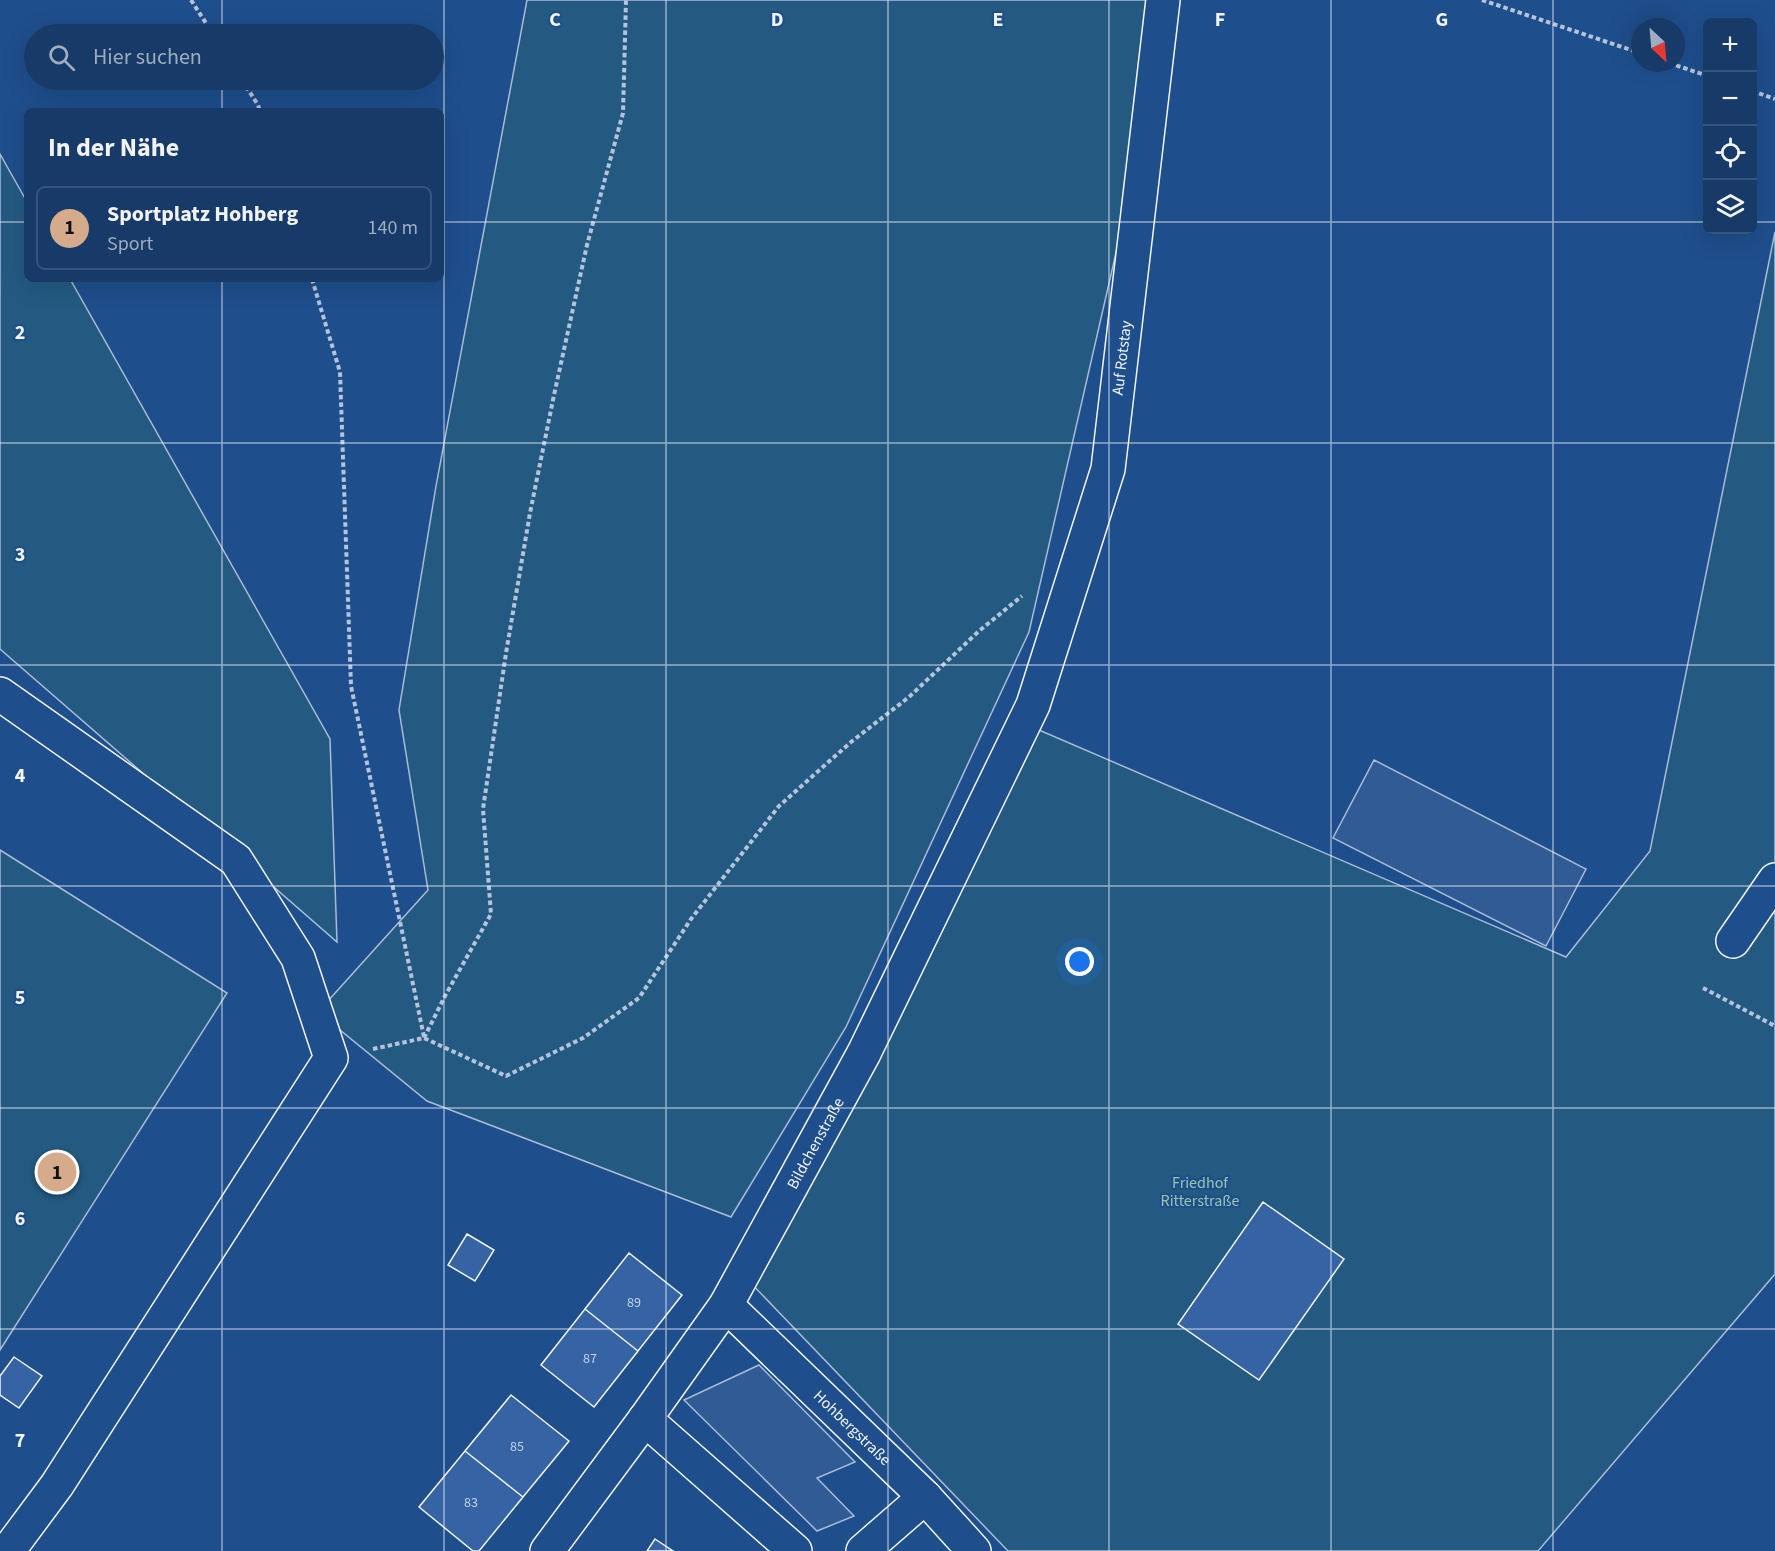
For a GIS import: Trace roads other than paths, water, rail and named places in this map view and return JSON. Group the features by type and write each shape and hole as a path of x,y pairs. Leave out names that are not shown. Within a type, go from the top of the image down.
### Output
{"street":[{"name":"Auf Rotstay","path":"1033,705 1108,469 1163,0"},
{"path":"0,694 236,860 298,958 331,1058 57,1485 8,1551"},
{"name":"Bildchenstraße","path":"547,1551 726,1305 864,1053 1033,705"},
{"path":"1733,941 1775,880"},
{"name":"Hohbergstraße","path":"726,1305 925,1497 974,1551"},
{"path":"645,1419 795,1551"},
{"path":"863,1551 925,1497"}],"place":[{"name":"Sportplatz Hohberg","path":"57,1172"}],"park label":[{"name":"Friedhof Ritterstraße","path":"1200,1191"}]}
